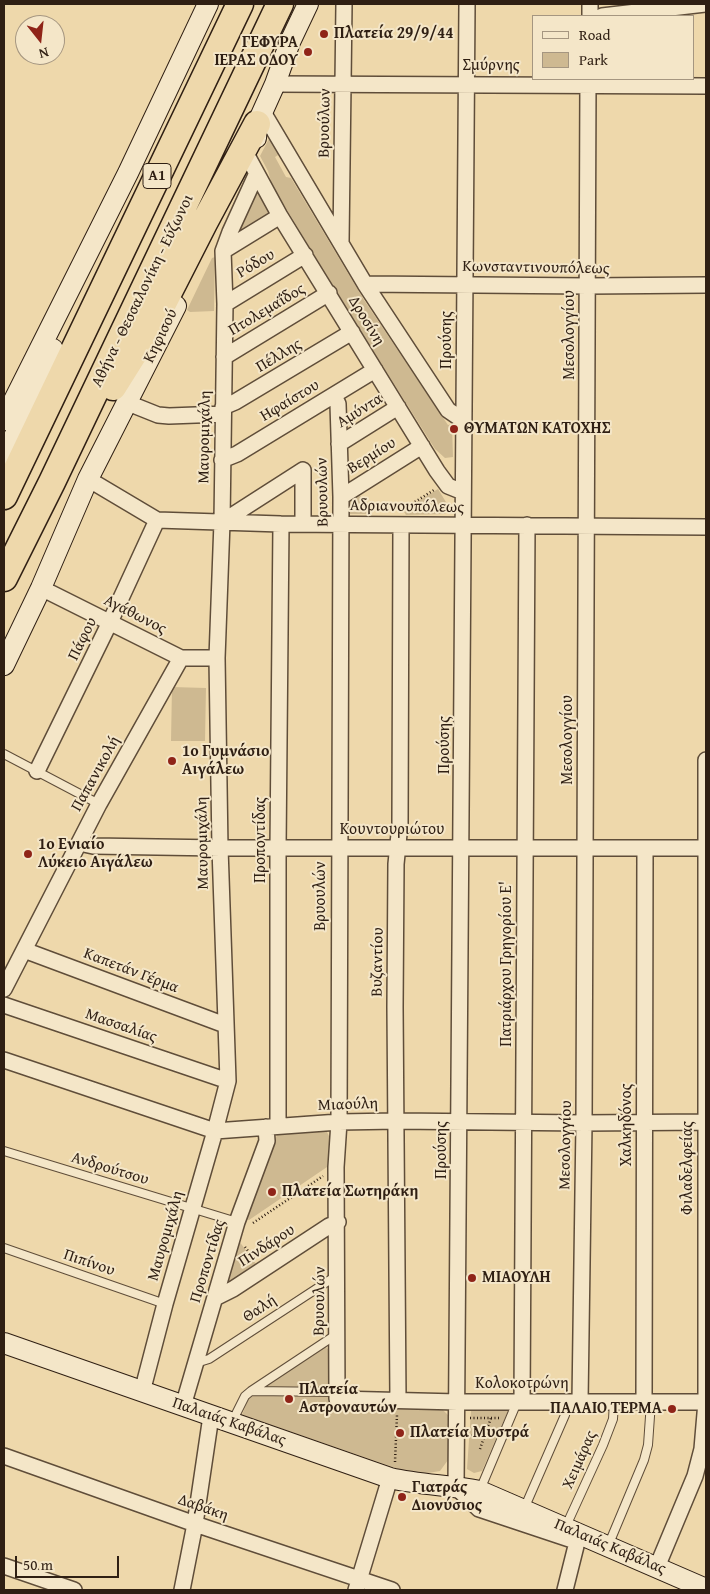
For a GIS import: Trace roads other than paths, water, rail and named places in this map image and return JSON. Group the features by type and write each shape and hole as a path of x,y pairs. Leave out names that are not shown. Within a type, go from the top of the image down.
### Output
{"highway":[{"name":"Α1","path":"4,496 240,4"},
{"name":"Αθήνα - Θεσσαλονίκη - Εύζωνοι","path":"4,578 52,482 280,4"},
{"path":"52,482 152,325 260,118"},
{"path":"33,397 91,315"}],"main road":[{"path":"4,420 128,173 208,4"},
{"name":"Κηφισού","path":"4,665 41,588 88,479 253,167 260,118 290,42 308,4"},
{"path":"4,459 33,397 128,173"},
{"name":"Παλαιάς Καβάλας","path":"4,1343 392,1478 420,1484 480,1491 524,1509 574,1535 608,1546 704,1586"}],"street":[{"name":"Βρυούλων","path":"341,243 344,4"},
{"name":"Προύσης","path":"456,1487 467,4"},
{"path":"611,15 705,4"},
{"name":"Σμύρνης","path":"275,84 467,84 588,81 706,86"},
{"name":"Μεσολογγίου","path":"575,1401 584,1123 588,81"},
{"name":"Δροσίνη","path":"260,118 341,243 365,284 448,410 464,421"},
{"name":"Δροσίνη","path":"253,167 280,216 446,483 464,492"},
{"name":"Μαυρομιχάλη","path":"142,1392 164,1304 216,1131 228,1081 220,848 217,658 222,522 225,304 223,251 253,167"},
{"path":"223,251 280,216"},
{"name":"Ρόδου","path":"225,304 305,255"},
{"name":"Κωνσταντινουπόλεως","path":"365,284 706,286"},
{"name":"Πτολεμαΐδος","path":"224,357 329,293"},
{"name":"Πέλλης","path":"223,411 352,332"},
{"name":"Ηφαίστου","path":"222,460 236,454 375,370"},
{"name":"Βρυουλών","path":"334,395 338,404 341,496 338,1122 336,1166 338,1222 337,1395"},
{"path":"128,403 169,416 223,411"},
{"name":"Αμύντα","path":"340,444 398,407"},
{"name":"Βερμίου","path":"341,496 422,446"},
{"path":"222,522 303,470 303,524"},
{"name":"Αδριανουπόλεως","path":"88,479 157,520 281,524 706,527"},
{"name":"Πάφου","path":"37,771 110,622 157,520"},
{"name":"Προποντίδας","path":"183,1406 236,1227 272,1127 278,848 281,524"},
{"name":"Βυζαντίου","path":"390,525 400,824 395,1007 398,1400"},
{"name":"Πατριάρχου Γρηγορίου Ε'","path":"520,1402 524,1122 527,525"},
{"name":"Αγάθωνος","path":"41,588 181,658 217,658"},
{"name":"Παπανικολή","path":"4,989 99,804 181,658"},
{"name":"Φιλαδελφείας","path":"657,1567 695,1476 702,1449 706,1402 706,760"},
{"name":"Κουντουριώτου","path":"79,843 93,846 220,848 706,848"},
{"name":"Χαλκηδόνος","path":"646,848 644,1122 648,1402"},
{"name":"Καπετάν Γέρμα","path":"24,950 225,1026"},
{"name":"Μασσαλίας","path":"4,1005 228,1081"},
{"name":"Μιαούλη","path":"4,1060 216,1131 338,1122 706,1122"},
{"name":"Πινδάρου","path":"215,1298 233,1290 328,1226 338,1222"},
{"name":"Κολοκοτρώνη","path":"337,1395 458,1402 706,1402"},
{"path":"182,1590 195,1524 211,1416"},
{"name":"Δαβάκη","path":"4,1456 358,1584 392,1590"},
{"path":"358,1584 392,1478"},
{"name":"Παλαιάς Καβάλας","path":"456,1487 479,1509 574,1535"},
{"path":"565,1590 574,1535"},
{"path":"4,1566 74,1590"}],"lane":[{"path":"4,754 99,804"},
{"name":"Ανδρούτσου","path":"4,1151 193,1208 236,1227"},
{"name":"Πιπίνου","path":"4,1248 164,1304"},
{"name":"Θαλή","path":"196,1363 209,1359 338,1275"},
{"path":"232,1422 246,1396 251,1391 337,1334"},
{"name":"Κολοκοτρώνη","path":"251,1391 337,1395"},
{"name":"Μεσολογγίου","path":"524,1509 565,1415 575,1401"},
{"name":"Πατριάρχου Γρηγορίου Ε'","path":"480,1491 511,1418 520,1402"},
{"name":"Χειμάρας","path":"574,1535 613,1419 614,1402"},
{"name":"Χαλκηδόνος","path":"608,1546 644,1460 648,1445 648,1402"}],"place":[{"name":"Πλατεία 29/9/44","path":"324,34"},
{"name":"ΓΕΦΥΡΑ ΙΕΡΑΣ ΟΔΟΥ","path":"308,52"},
{"name":"ΘΥΜΑΤΩΝ ΚΑΤΟΧΗΣ","path":"454,429"},
{"name":"1ο Γυμνάσιο Αιγάλεω","path":"172,761"},
{"name":"1ο Ενιαίο Λύκειο Αιγάλεω","path":"28,854"},
{"name":"Πλατεία Σωτηράκη","path":"272,1192"},
{"name":"ΜΙΑΟΥΛΗ","path":"472,1278"},
{"name":"Πλατεία Αστροναυτών","path":"289,1399"},
{"name":"ΠΑΛΑΙΟ ΤΕΡΜΑ","path":"672,1409"},
{"name":"Πλατεία Μυστρά","path":"400,1433"},
{"name":"Γιατράς Διονύσιος","path":"402,1497"}]}
